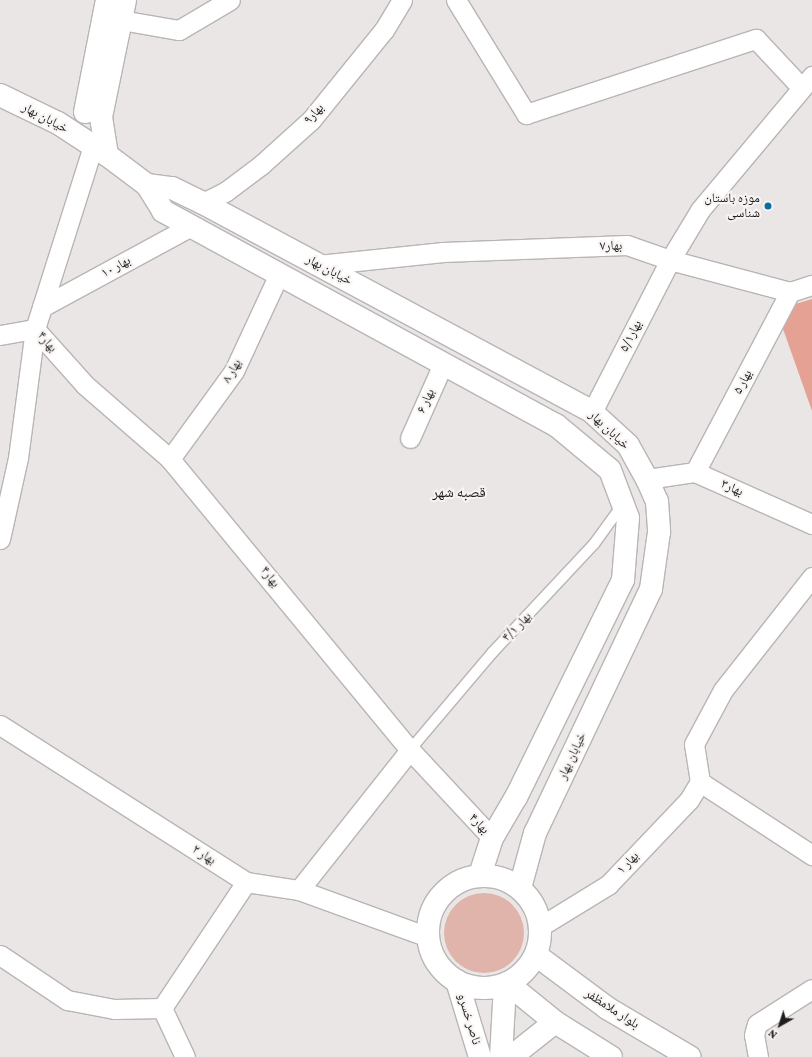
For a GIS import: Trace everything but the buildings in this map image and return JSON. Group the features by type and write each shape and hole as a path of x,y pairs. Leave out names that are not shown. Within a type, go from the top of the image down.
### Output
{"main road":[{"path":"100,150 93,114 107,0"},
{"path":"93,114 123,10"},
{"name":"خیابان بهار","path":"0,95 58,123 100,150 147,185 163,211 556,425 610,470 628,518 623,580 516,797 492,838 480,875"},
{"path":"58,123 93,114"},
{"name":"خیابان بهار","path":"147,185 172,188 202,203 592,412 628,445 648,479 657,500 659,532 651,590 535,833 520,888"},
{"path":"480,875 508,880 520,888 534,905 541,926 536,955 529,967 506,984 481,988 457,981 437,963 428,937 433,908 441,896 452,886 480,875"},
{"name":"بلوار ملامظفر","path":"536,955 607,1008 690,1057"},
{"name":"ناصر خسرو","path":"457,981 480,1057"},
{"path":"506,984 555,1022 612,1057"},
{"name":"ناصر خسرو","path":"502,1057 506,984"},
{"path":"511,1057 555,1022"}],"street":[{"path":"123,10 180,30 230,0"},
{"name":"بهار۹","path":"202,203 225,192 261,166 311,120 384,30 402,0"},
{"path":"456,0 526,114 756,39 806,81 700,210 670,260"},
{"path":"0,539 18,458 35,329 100,150"},
{"name":"بهار ۱۰","path":"42,307 191,226"},
{"name":"بهار۷","path":"318,265 443,252 627,245 670,260 790,292"},
{"name":"بهار۵/۱","path":"592,412 670,260"},
{"name":"بهار ۸","path":"170,459 234,371 279,274"},
{"path":"790,292 812,285"},
{"name":"بهار ۵","path":"695,472 790,292"},
{"path":"0,335 35,329"},
{"name":"بهار۴","path":"35,329 85,385 170,459 410,750 492,838"},
{"name":"بهار ۶","path":"410,438 443,364"},
{"path":"648,479 695,472"},
{"name":"بهار۳","path":"695,472 812,524"},
{"path":"812,577 723,690 694,744 700,782 812,855"},
{"name":"بهار ۲","path":"0,726 246,882 299,890 428,937"},
{"path":"299,890 410,750"},
{"name":"بهار ۱","path":"541,926 608,885 689,800 700,782"},
{"path":"162,1008 246,882"},
{"path":"0,955 67,1000 114,1010 162,1008"},
{"path":"758,1057 754,1035 757,1024 812,989"},
{"path":"162,1008 185,1057"}],"lane":[{"name":"بهار ۴/۱","path":"410,750 492,653 594,544 623,504"}],"shaded area":[{"path":"476,893 492,893 513,904 524,925 524,941 513,962 492,973 476,973 462,967 455,962 450,955 444,941 444,925 450,911 455,904 462,899"}],"place":[{"name":"موزه باستان شناسی","path":"768,206"}],"district":[{"name":"قصبه شهر","path":"459,493"}]}
